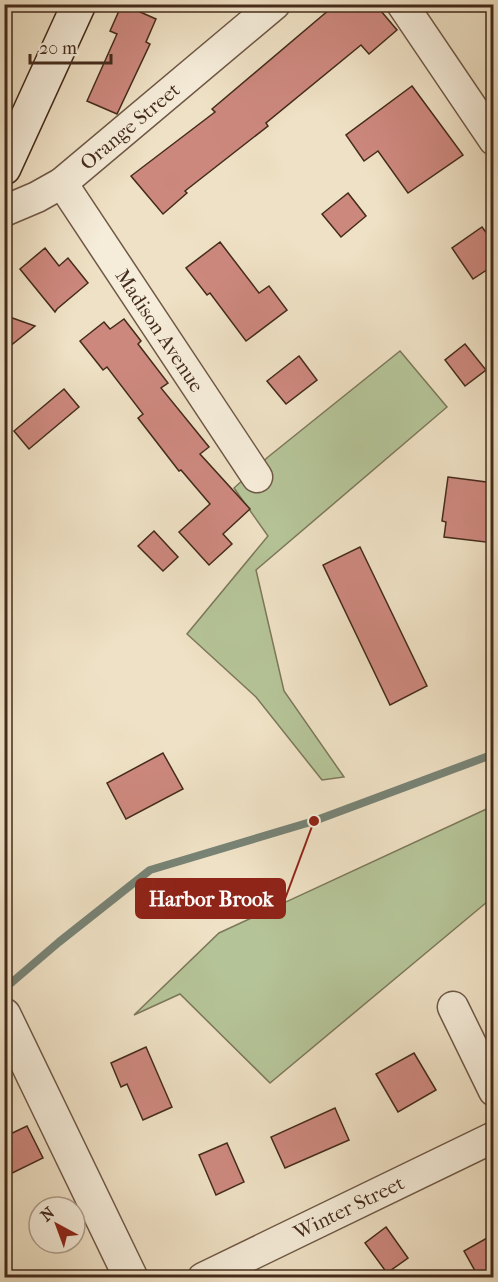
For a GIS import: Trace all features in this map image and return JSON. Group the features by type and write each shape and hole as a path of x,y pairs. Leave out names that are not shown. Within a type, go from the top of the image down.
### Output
{"street":[{"path":"4,168 79,4"},
{"name":"Orange Street","path":"4,211 62,183 275,4"},
{"path":"402,4 494,140"},
{"name":"Madison Avenue","path":"62,183 257,477"},
{"path":"453,1006 494,1091"},
{"path":"4,1015 131,1278"},
{"name":"Winter Street","path":"202,1278 494,1137"}],"green space":[{"path":"400,351 447,407 256,570 284,691 344,777 322,780 256,697 187,634 268,536 234,488 268,457"},
{"path":"493,806 493,897 270,1083 180,994 134,1015 219,933"}],"building":[{"path":"122,4 156,19 146,42 150,44 117,114 87,101 117,34 110,31"},
{"path":"336,4 375,4 397,30 369,54 361,45 266,123 268,126 185,191 187,193 163,214 131,176 215,112 212,109"},
{"path":"412,86 463,155 408,193 378,151 364,161 346,135"},
{"path":"348,193 366,216 341,237 322,214"},
{"path":"482,227 494,243 494,265 473,279 452,248"},
{"path":"220,242 259,293 269,286 287,310 246,341 210,293 207,295 186,268"},
{"path":"45,248 59,266 68,258 88,283 55,312 20,269"},
{"path":"4,315 35,326 4,351"},
{"path":"124,319 141,341 138,344 168,383 161,388 209,447 200,454 250,509 223,534 232,544 209,565 179,532 210,504 181,470 179,471 138,418 143,414 107,367 103,370 80,341 104,322 110,329"},
{"path":"465,344 486,370 465,386 445,360"},
{"path":"299,356 317,380 286,404 267,381"},
{"path":"64,389 79,407 29,449 14,431"},
{"path":"448,477 494,483 494,543 444,537 446,522 442,521"},
{"path":"154,531 178,557 163,571 138,546"},
{"path":"360,547 427,686 390,705 323,565"},
{"path":"163,753 183,789 126,819 107,783"},
{"path":"146,1047 172,1107 143,1120 127,1084 121,1087 111,1063"},
{"path":"414,1053 436,1090 398,1112 376,1074"},
{"path":"335,1108 349,1140 285,1168 271,1137"},
{"path":"27,1126 43,1158 4,1177 4,1137"},
{"path":"227,1143 244,1182 216,1195 199,1155"},
{"path":"386,1227 408,1258 387,1273 365,1243"},
{"path":"494,1234 494,1278 479,1278 464,1251"}],"waterway":[{"path":"4,989 150,870 314,821 494,754"}],"place":[{"name":"Harbor Brook","path":"314,821"}]}
